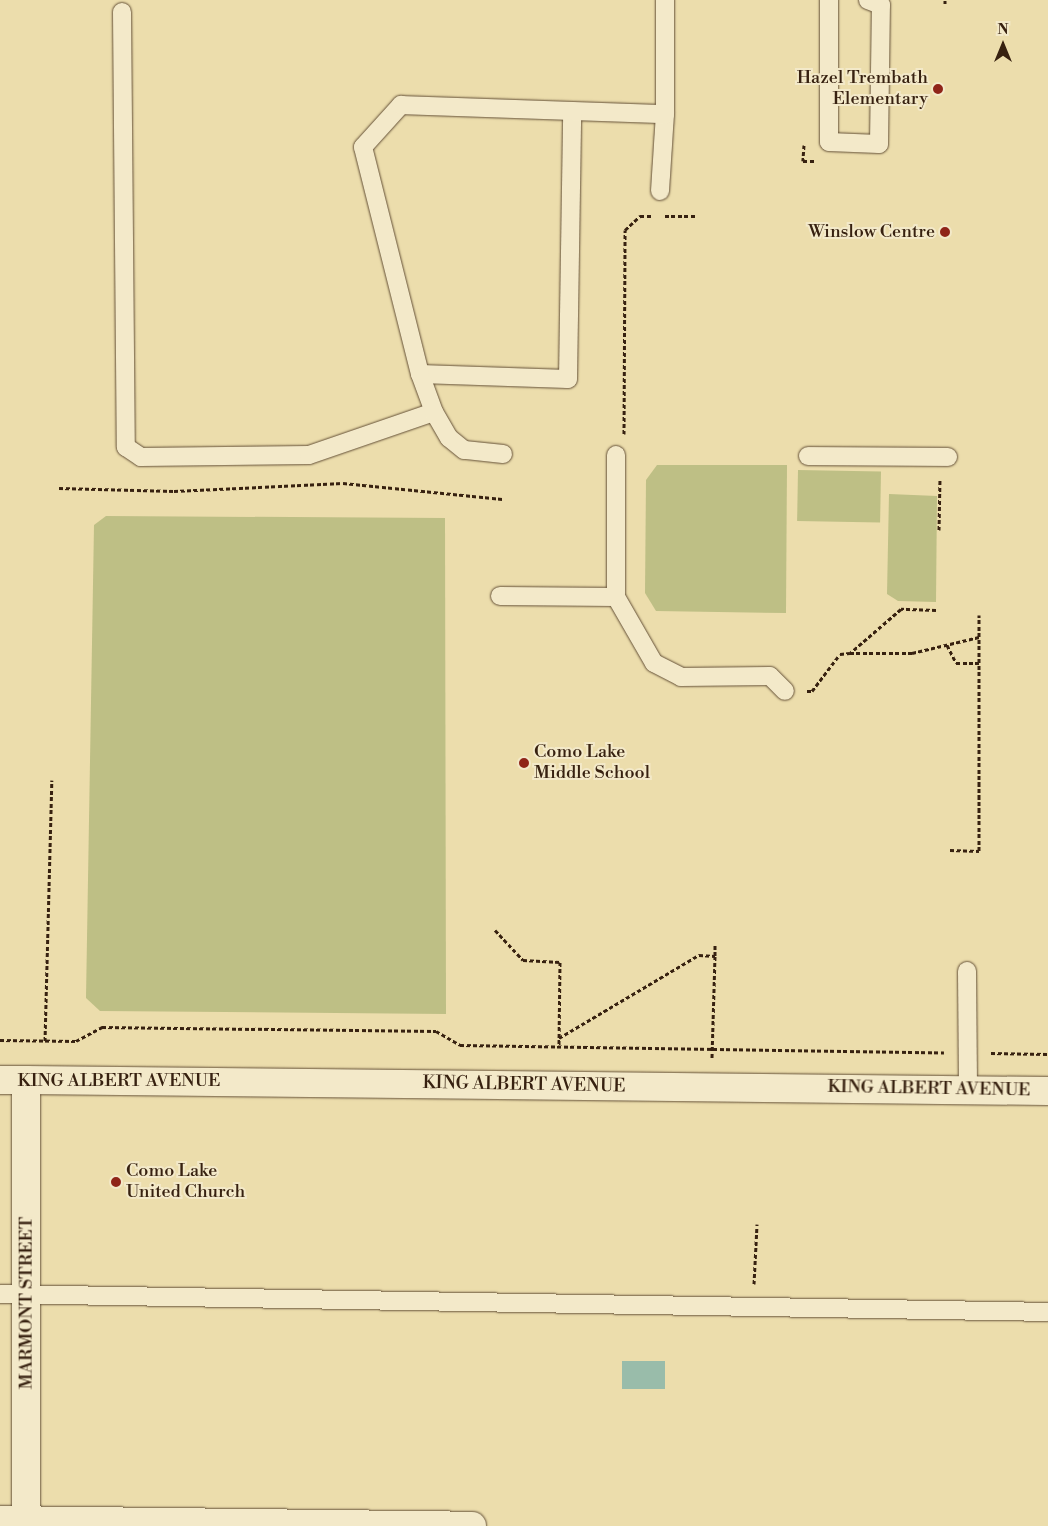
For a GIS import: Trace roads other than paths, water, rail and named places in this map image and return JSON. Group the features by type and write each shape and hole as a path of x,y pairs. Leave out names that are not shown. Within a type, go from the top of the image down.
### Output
{"street":[{"name":"KING ALBERT AVENUE","path":"13,1080 1048,1091"},
{"name":"MARMONT STREET","path":"13,1080 27,1294 17,1522"},
{"path":"17,1522 472,1526"}],"lane":[{"path":"660,191 665,114 665,0"},
{"path":"829,0 829,142 879,144 881,5 868,0"},
{"path":"122,12 126,446 140,457 309,455 434,412"},
{"path":"503,454 464,450 449,438 434,412 420,374 363,146 401,105 665,114"},
{"path":"420,374 568,379 572,111"},
{"path":"616,455 616,597 654,663 681,676 770,676 785,691"},
{"path":"808,456 948,457"},
{"path":"500,596 616,597"},
{"path":"967,971 968,1090"},
{"path":"0,1294 1048,1312"}],"place":[{"name":"Hazel Trembath Elementary","path":"938,89"},
{"name":"Winslow Centre","path":"945,232"},
{"name":"Como Lake Middle School","path":"524,763"},
{"name":"Como Lake United Church","path":"116,1182"}]}
